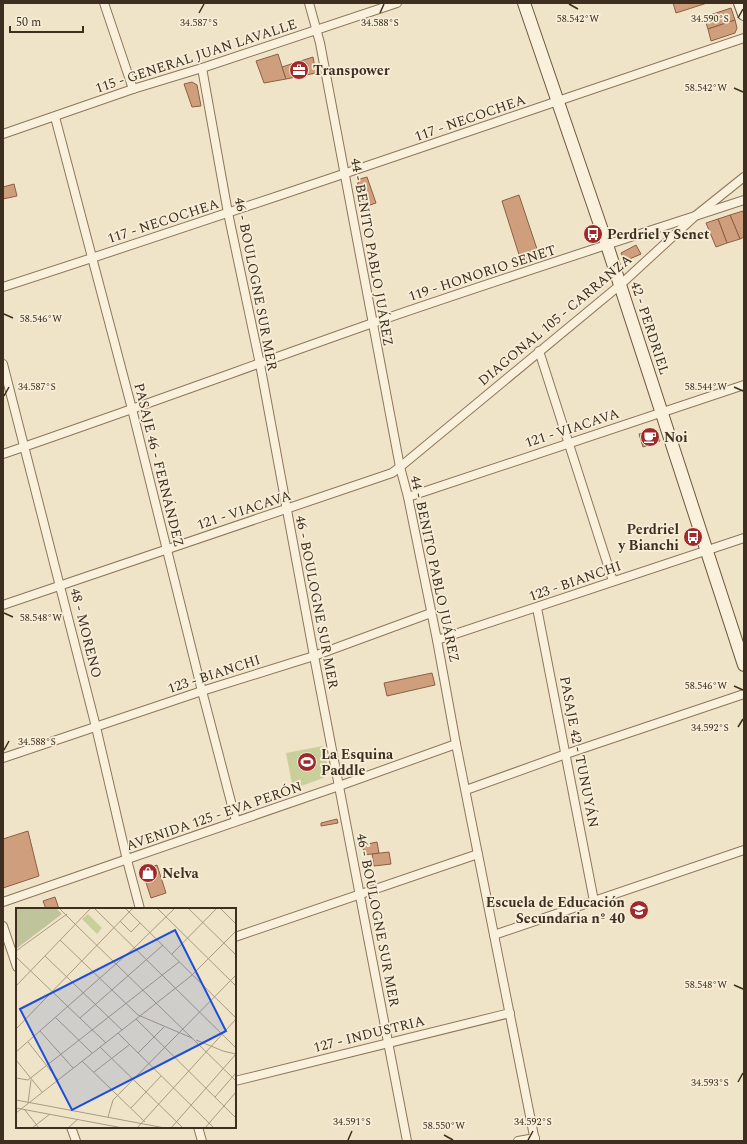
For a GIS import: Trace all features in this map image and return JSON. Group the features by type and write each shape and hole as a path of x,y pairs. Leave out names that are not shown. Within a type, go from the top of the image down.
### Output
{"street":[{"path":"104,3 133,90"},
{"name":"44 - BENITO PABLO JUÁREZ","path":"309,3 317,30 400,467 408,498 437,640 456,744 535,1139"},
{"name":"115 - GENERAL JUAN LAVALLE","path":"3,134 397,3"},
{"name":"42 - PERDRIEL","path":"524,3 607,245 744,664"},
{"path":"740,3 744,14"},
{"name":"117 - NECOCHEA","path":"3,287 345,175 744,38"},
{"name":"46 - BOULOGNE SUR MER","path":"202,68 228,213 260,364 359,894 407,1141"},
{"name":"PASAJE 46 - FERNÁNDEZ","path":"55,117 132,410 236,821"},
{"name":"DIAGONAL 105 - CARRANZA","path":"400,467 620,285 694,216 744,177"},
{"name":"119 - HONORIO SENET","path":"3,454 132,410 372,323 744,200"},
{"path":"539,351 613,581"},
{"name":"48 - MORENO","path":"3,364 96,728 140,908"},
{"name":"121 - VIACAVA","path":"408,498 744,385"},
{"name":"121 - VIACAVA","path":"3,604 392,473 400,467"},
{"name":"123 - BIANCHI","path":"437,640 744,538"},
{"name":"PASAJE 42 - TUNUYÁN","path":"537,608 594,901"},
{"name":"123 - BIANCHI","path":"3,758 96,728 202,691 314,656 431,613"},
{"path":"466,790 566,754 744,694"},
{"name":"AVENIDA 125 - EVA PERÓN","path":"3,902 456,744"},
{"path":"494,935 744,850"},
{"path":"236,937 478,854"},
{"path":"3,926 16,964"},
{"name":"127 - INDUSTRIA","path":"236,1081 510,1013"},
{"path":"71,1128 76,1141"},
{"path":"198,1128 202,1141"},
{"path":"518,1141 535,1139"}],"green space":[{"name":"La Esquina Paddle","path":"323,746 329,772 323,778 293,789 286,753"}],"building":[{"path":"673,3 707,3 676,13"},
{"path":"731,8 735,20 708,29 704,17"},
{"path":"735,20 737,28 735,33 711,41 708,29"},
{"path":"278,54 286,79 264,83 256,61"},
{"name":"Transpower","path":"313,57 316,73 286,79 282,67"},
{"path":"192,82 197,85 201,106 192,107 184,84"},
{"path":"367,177 376,203 361,208 357,185 360,179"},
{"path":"14,184 17,196 3,199 3,187"},
{"path":"519,195 540,258 522,264 502,201"},
{"path":"743,211 744,237 740,239 730,215"},
{"path":"730,215 740,239 727,243 718,219"},
{"path":"718,219 727,243 716,247 706,223"},
{"path":"636,245 641,254 625,261 621,253"},
{"name":"Noi","path":"651,430 658,433 660,441 643,447 639,434"},
{"path":"432,673 435,685 387,696 384,683"},
{"path":"337,819 338,823 321,826 321,823"},
{"path":"28,831 39,876 3,888 3,839"},
{"path":"377,842 379,853 364,855 363,845"},
{"path":"389,852 391,864 374,866 372,854"},
{"path":"157,865 166,893 151,898 142,870"},
{"path":"55,897 59,908 46,908 43,901"}],"place":[{"name":"Transpower","path":"299,70"},
{"name":"Perdriel y Senet","path":"593,234"},
{"name":"Noi","path":"650,437"},
{"name":"Perdriel y Bianchi","path":"693,537"},
{"name":"La Esquina Paddle","path":"307,762"},
{"name":"Nelva","path":"148,873"},
{"name":"Escuela de Educación Secundaria nº 40","path":"639,910"}]}
